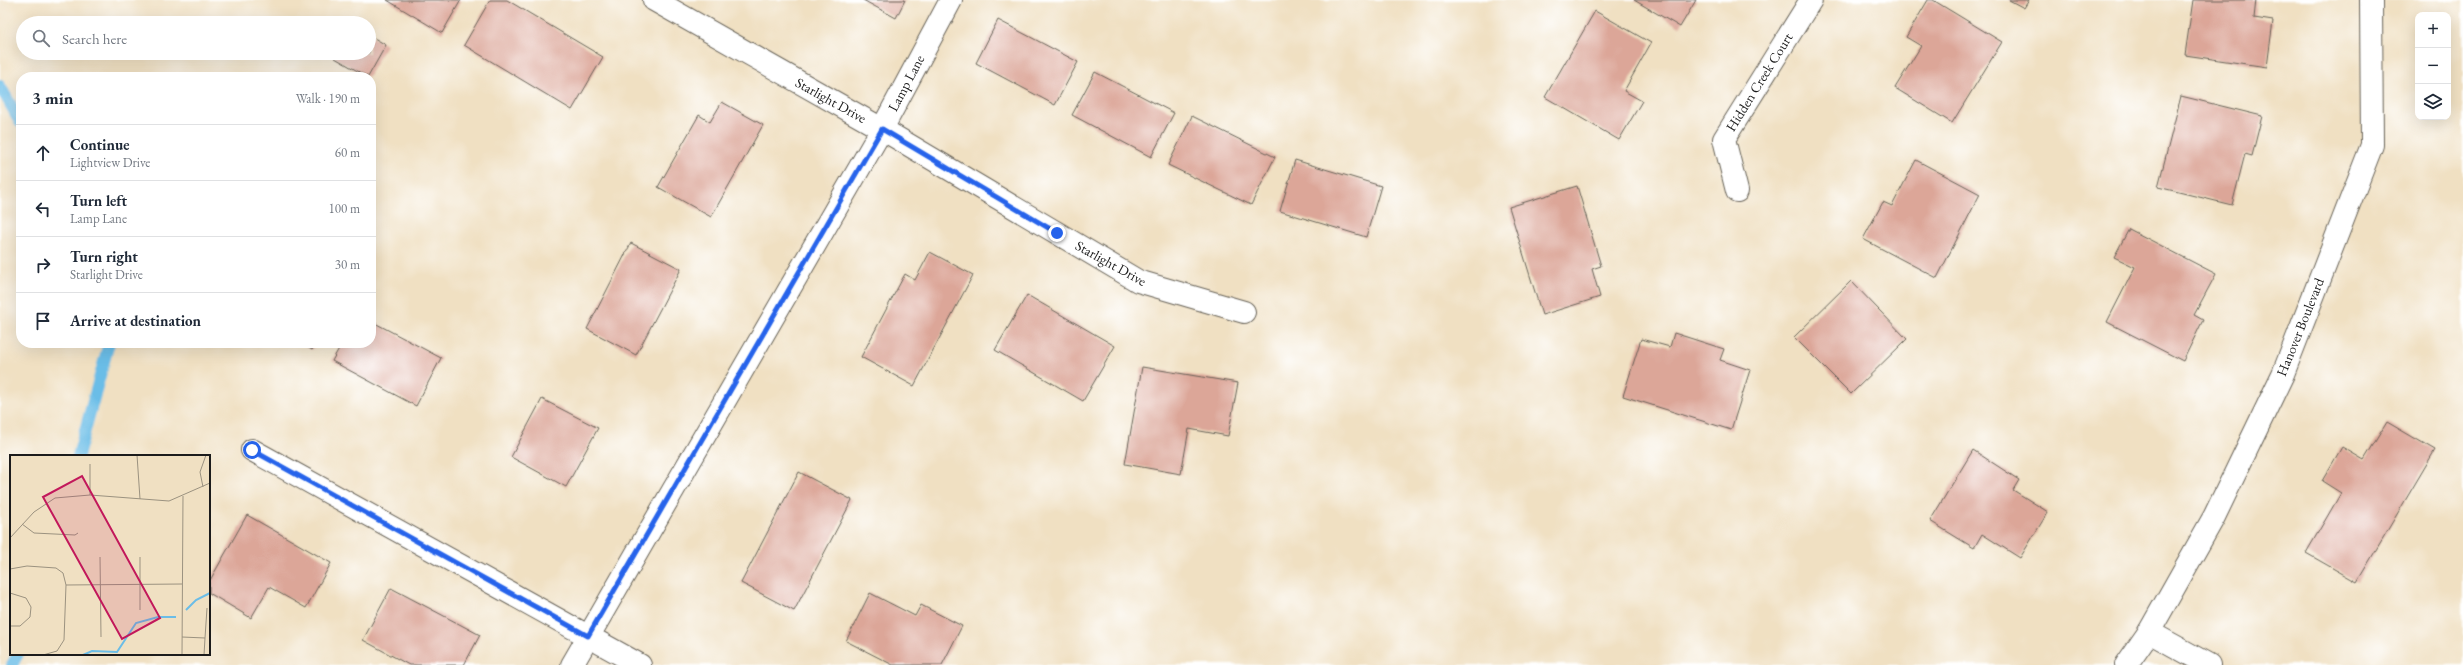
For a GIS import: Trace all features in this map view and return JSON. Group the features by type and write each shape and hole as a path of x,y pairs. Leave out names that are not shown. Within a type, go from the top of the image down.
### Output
{"street":[{"name":"Starlight Drive","path":"654,0 882,129 1138,281 1244,312"},
{"name":"Lamp Lane","path":"572,665 882,129 951,0"},
{"name":"Hidden Creek Court","path":"1737,192 1724,139 1811,0"},
{"name":"Hanover Boulevard","path":"2126,665 2149,632 2214,517 2282,374 2372,145 2372,0"},
{"path":"252,450 640,665"},
{"path":"2149,632 2209,665"}],"building":[{"path":"387,0 461,0 442,33"},
{"path":"490,0 507,0 603,57 572,110 464,45"},
{"path":"863,0 905,0 896,18"},
{"path":"1634,0 1696,0 1680,27"},
{"path":"1928,0 1933,0 2002,42 1952,123 1895,88 1921,46 1906,37"},
{"path":"2009,0 2029,0 2024,8"},
{"path":"2193,0 2256,0 2254,18 2273,21 2267,67 2185,55"},
{"path":"1595,11 1651,43 1624,91 1642,101 1619,140 1545,97"},
{"path":"998,20 1078,62 1055,105 976,63"},
{"path":"376,39 386,45 371,72 359,72 338,60 376,60"},
{"path":"1095,72 1174,113 1151,157 1072,115"},
{"path":"2181,96 2262,116 2252,156 2245,154 2232,205 2158,187"},
{"path":"722,102 763,125 711,217 658,187 699,115 710,122"},
{"path":"1192,116 1275,157 1251,205 1168,165"},
{"path":"1295,160 1381,186 1366,237 1280,211"},
{"path":"1916,160 1980,194 1937,278 1863,239 1883,202 1892,206"},
{"path":"1577,186 1601,266 1592,269 1600,297 1542,315 1509,207"},
{"path":"2129,229 2216,274 2194,315 2203,320 2183,361 2107,322 2135,267 2114,257"},
{"path":"631,243 681,269 636,355 587,329"},
{"path":"930,252 973,275 914,386 861,357 905,274 915,280"},
{"path":"1851,281 1907,339 1851,394 1794,337"},
{"path":"1027,295 1115,346 1083,401 995,350"},
{"path":"376,324 441,358 416,406 332,361 339,348 376,348"},
{"path":"1674,333 1724,349 1720,360 1750,370 1731,430 1623,396 1641,339 1670,347"},
{"path":"1142,367 1238,383 1228,436 1189,429 1181,474 1125,464"},
{"path":"542,399 598,428 566,487 511,457"},
{"path":"2387,422 2435,450 2357,582 2306,553 2341,493 2322,481 2342,447 2364,460"},
{"path":"1973,450 2019,480 2013,490 2048,512 2020,558 1982,534 1974,548 1930,521"},
{"path":"799,472 852,500 794,611 741,583"},
{"path":"247,515 331,563 306,608 269,587 251,618 210,594 210,580"},
{"path":"391,588 480,635 464,665 409,665 363,640"},
{"path":"870,593 915,616 921,605 962,626 942,665 893,665 846,641"}],"waterway":[{"path":"0,86 16,114"},
{"path":"78,455 108,348"},
{"path":"12,665 17,655"}],"route":[{"path":"252,450 588,636 882,129 1057,233"}]}
